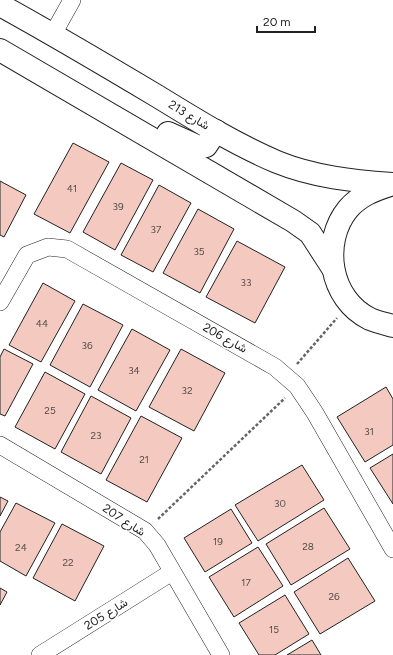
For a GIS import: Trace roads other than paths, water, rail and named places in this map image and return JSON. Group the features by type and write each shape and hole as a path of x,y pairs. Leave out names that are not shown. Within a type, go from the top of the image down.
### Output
{"street":[{"path":"53,34 72,0"},
{"name":"شارع 213","path":"0,5 53,34 216,131 277,162 308,172 343,180 393,184"},
{"path":"0,50 293,221 310,233 332,267"},
{"path":"130,126 158,129 199,147 206,146 216,131"},
{"path":"393,184 369,192 349,208 341,219 332,242 332,267 336,282 350,303 393,335"},
{"name":"شارع 206","path":"0,302 27,255 48,247 66,249 275,367 292,381 315,413 393,549"},
{"path":"369,318 393,326"},
{"name":"شارع 207","path":"0,445 145,531 157,546 221,655"},
{"name":"شارع 205","path":"40,655 172,572"}]}
